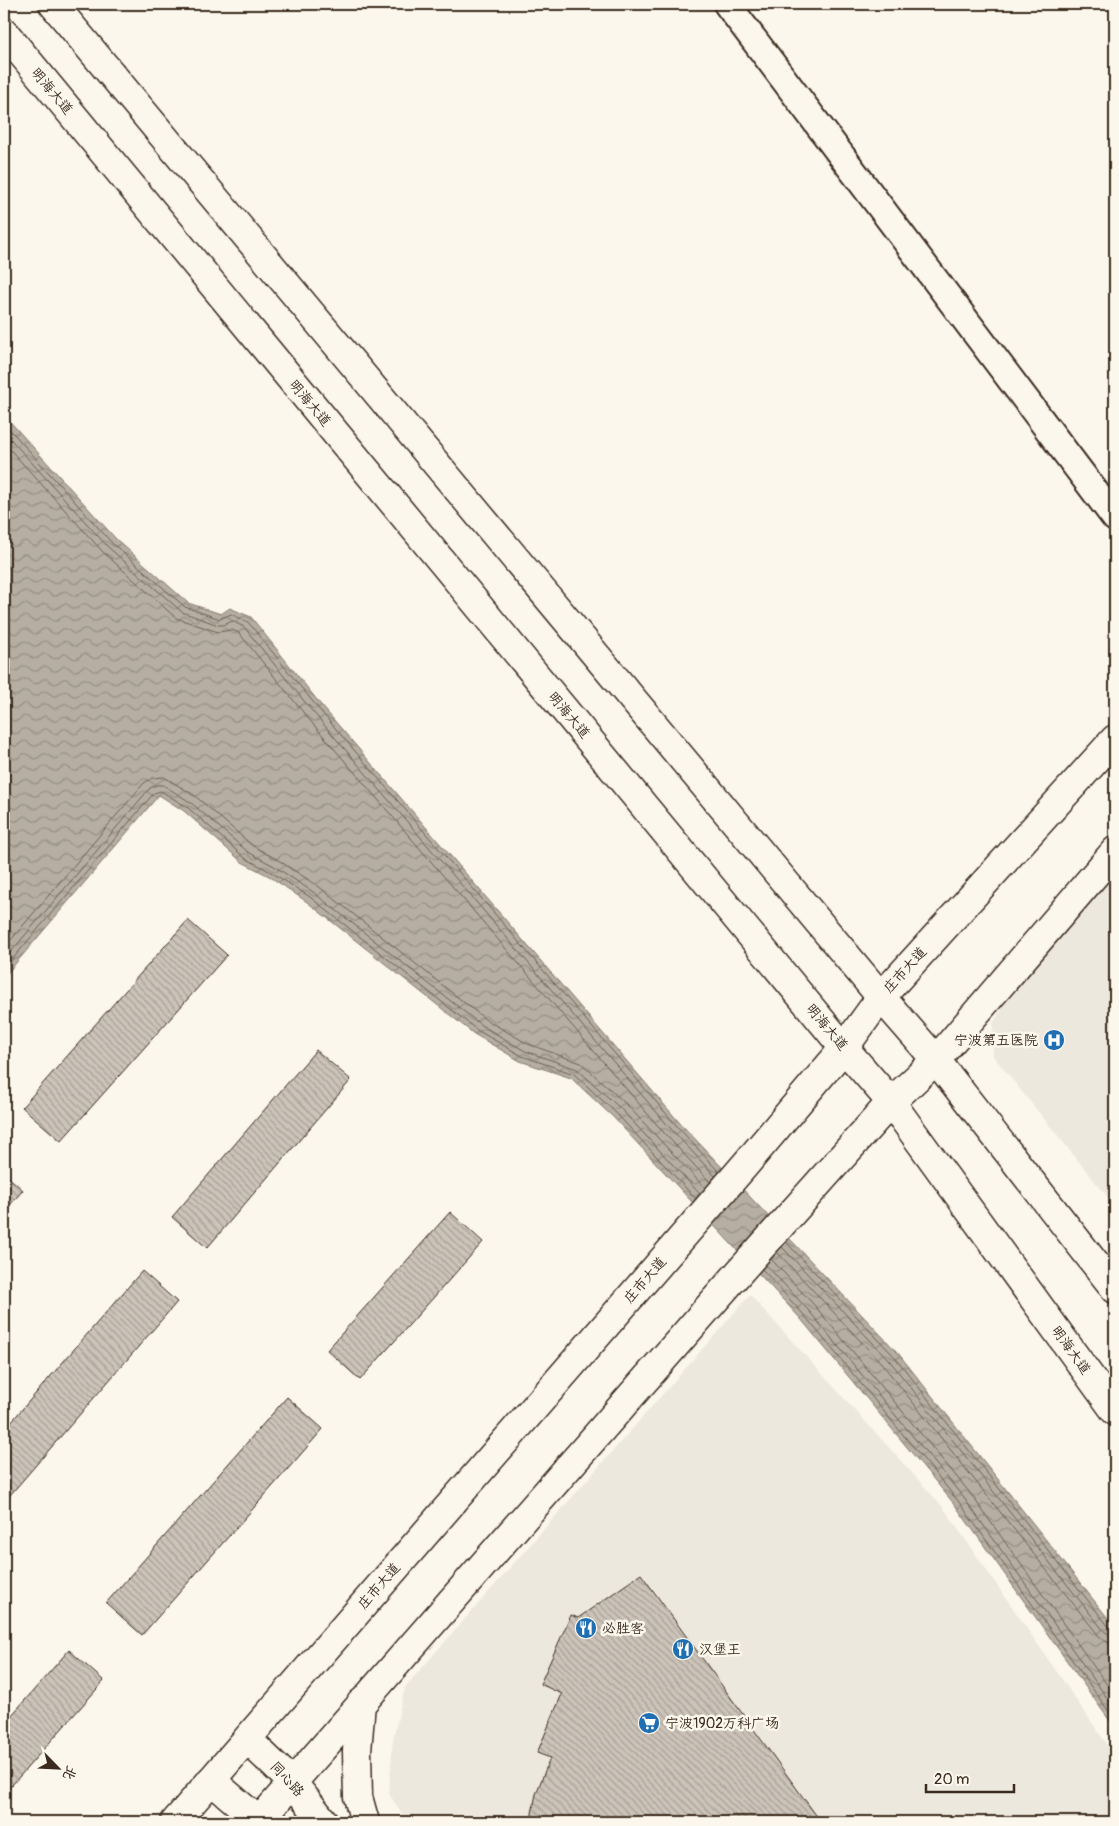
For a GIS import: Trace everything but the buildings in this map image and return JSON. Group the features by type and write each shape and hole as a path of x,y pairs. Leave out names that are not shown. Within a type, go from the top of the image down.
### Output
{"main road":[{"path":"52,4 881,997 936,1060 1115,1289"},
{"name":"明海大道","path":"4,32 844,1048 891,1102 1115,1411"},
{"name":"庄市大道","path":"175,1822 745,1165 844,1048 881,997 1115,740"},
{"path":"212,1780 259,1822 742,1269 891,1102 936,1060 1115,851"},
{"path":"361,1703 357,1751 358,1797 365,1822"},
{"name":"同心路","path":"247,1738 292,1782 324,1822"}],"street":[{"path":"727,4 1115,518"}],"shaded area":[{"name":"宁波第五医院","path":"1115,875 1115,1206 993,1056 993,1023 1012,993"},
{"path":"750,1295 943,1507 1115,1756 1115,1822 407,1822 389,1794 393,1739 405,1687"}],"water":[{"path":"4,415 116,539 188,603 221,614 230,608 251,617 321,705 679,1122 898,1353 1115,1627 1115,1728 955,1505 800,1318 613,1117 571,1078 520,1061 474,1034 307,902 269,876 242,862 184,811 159,795 4,977"}],"place":[{"name":"宁波第五医院","path":"1054,1040"},
{"name":"必胜客","path":"586,1628"},
{"name":"汉堡王","path":"683,1649"},
{"name":"宁波1902万科广场","path":"649,1723"}]}
